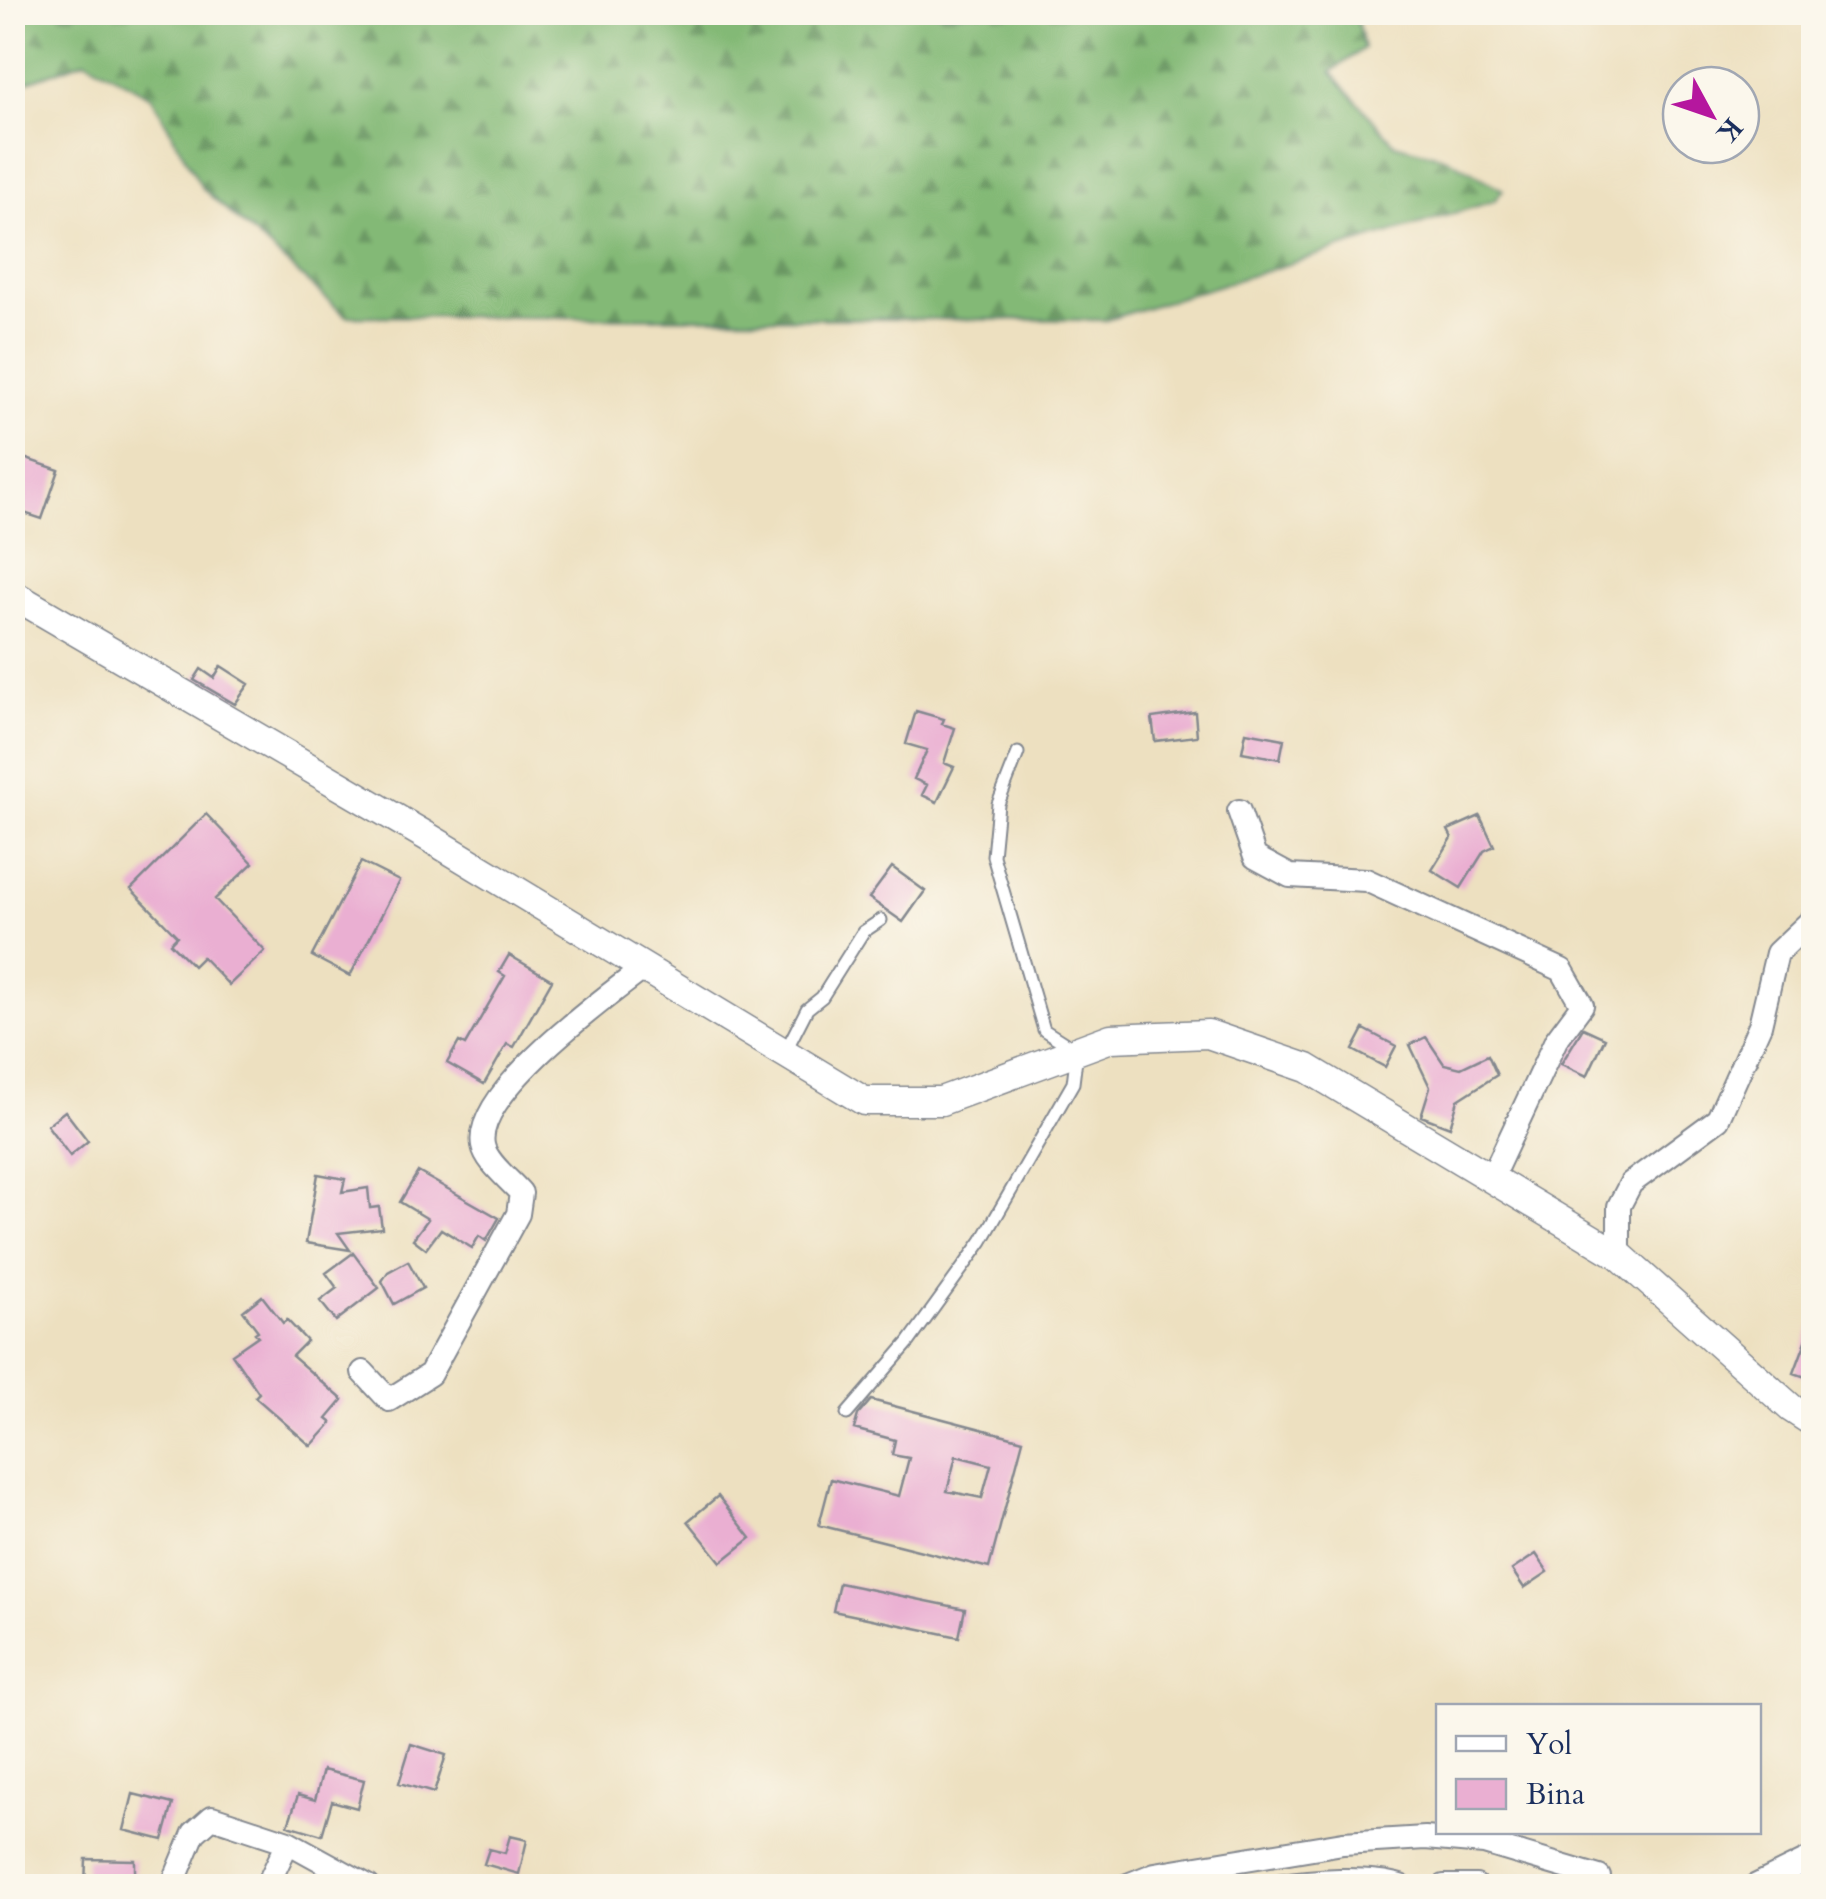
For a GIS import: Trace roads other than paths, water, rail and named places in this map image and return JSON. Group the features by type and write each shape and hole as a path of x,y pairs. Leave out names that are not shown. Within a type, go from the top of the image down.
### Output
{"street":[{"path":"12,594 864,1101 942,1101 1111,1038 1208,1034 1307,1068 1618,1255 1790,1408 1814,1423"},
{"path":"1239,811 1255,857 1290,876 1366,880 1562,970 1582,1005 1556,1040 1491,1179"},
{"path":"1618,1255 1619,1206 1632,1183 1718,1119 1760,1025 1777,952 1814,918"},
{"path":"363,1372 389,1400 430,1374 518,1214 521,1193 483,1150 482,1125 507,1090 558,1034 644,968"},
{"path":"172,1886 194,1833 212,1817 288,1842 368,1886"},
{"path":"1125,1886 1155,1874 1343,1843 1426,1838 1484,1844 1599,1877"},
{"path":"267,1886 288,1842"},
{"path":"1755,1886 1814,1856"},
{"path":"1278,1886 1298,1882 1376,1882 1400,1886"},
{"path":"1444,1886 1476,1886"}],"lane":[{"path":"847,1414 909,1342 982,1241 1073,1083 1077,1051 1044,1030 993,856 998,804 1018,754"},
{"path":"784,1053 807,1010 822,997 863,932 881,920"}]}
